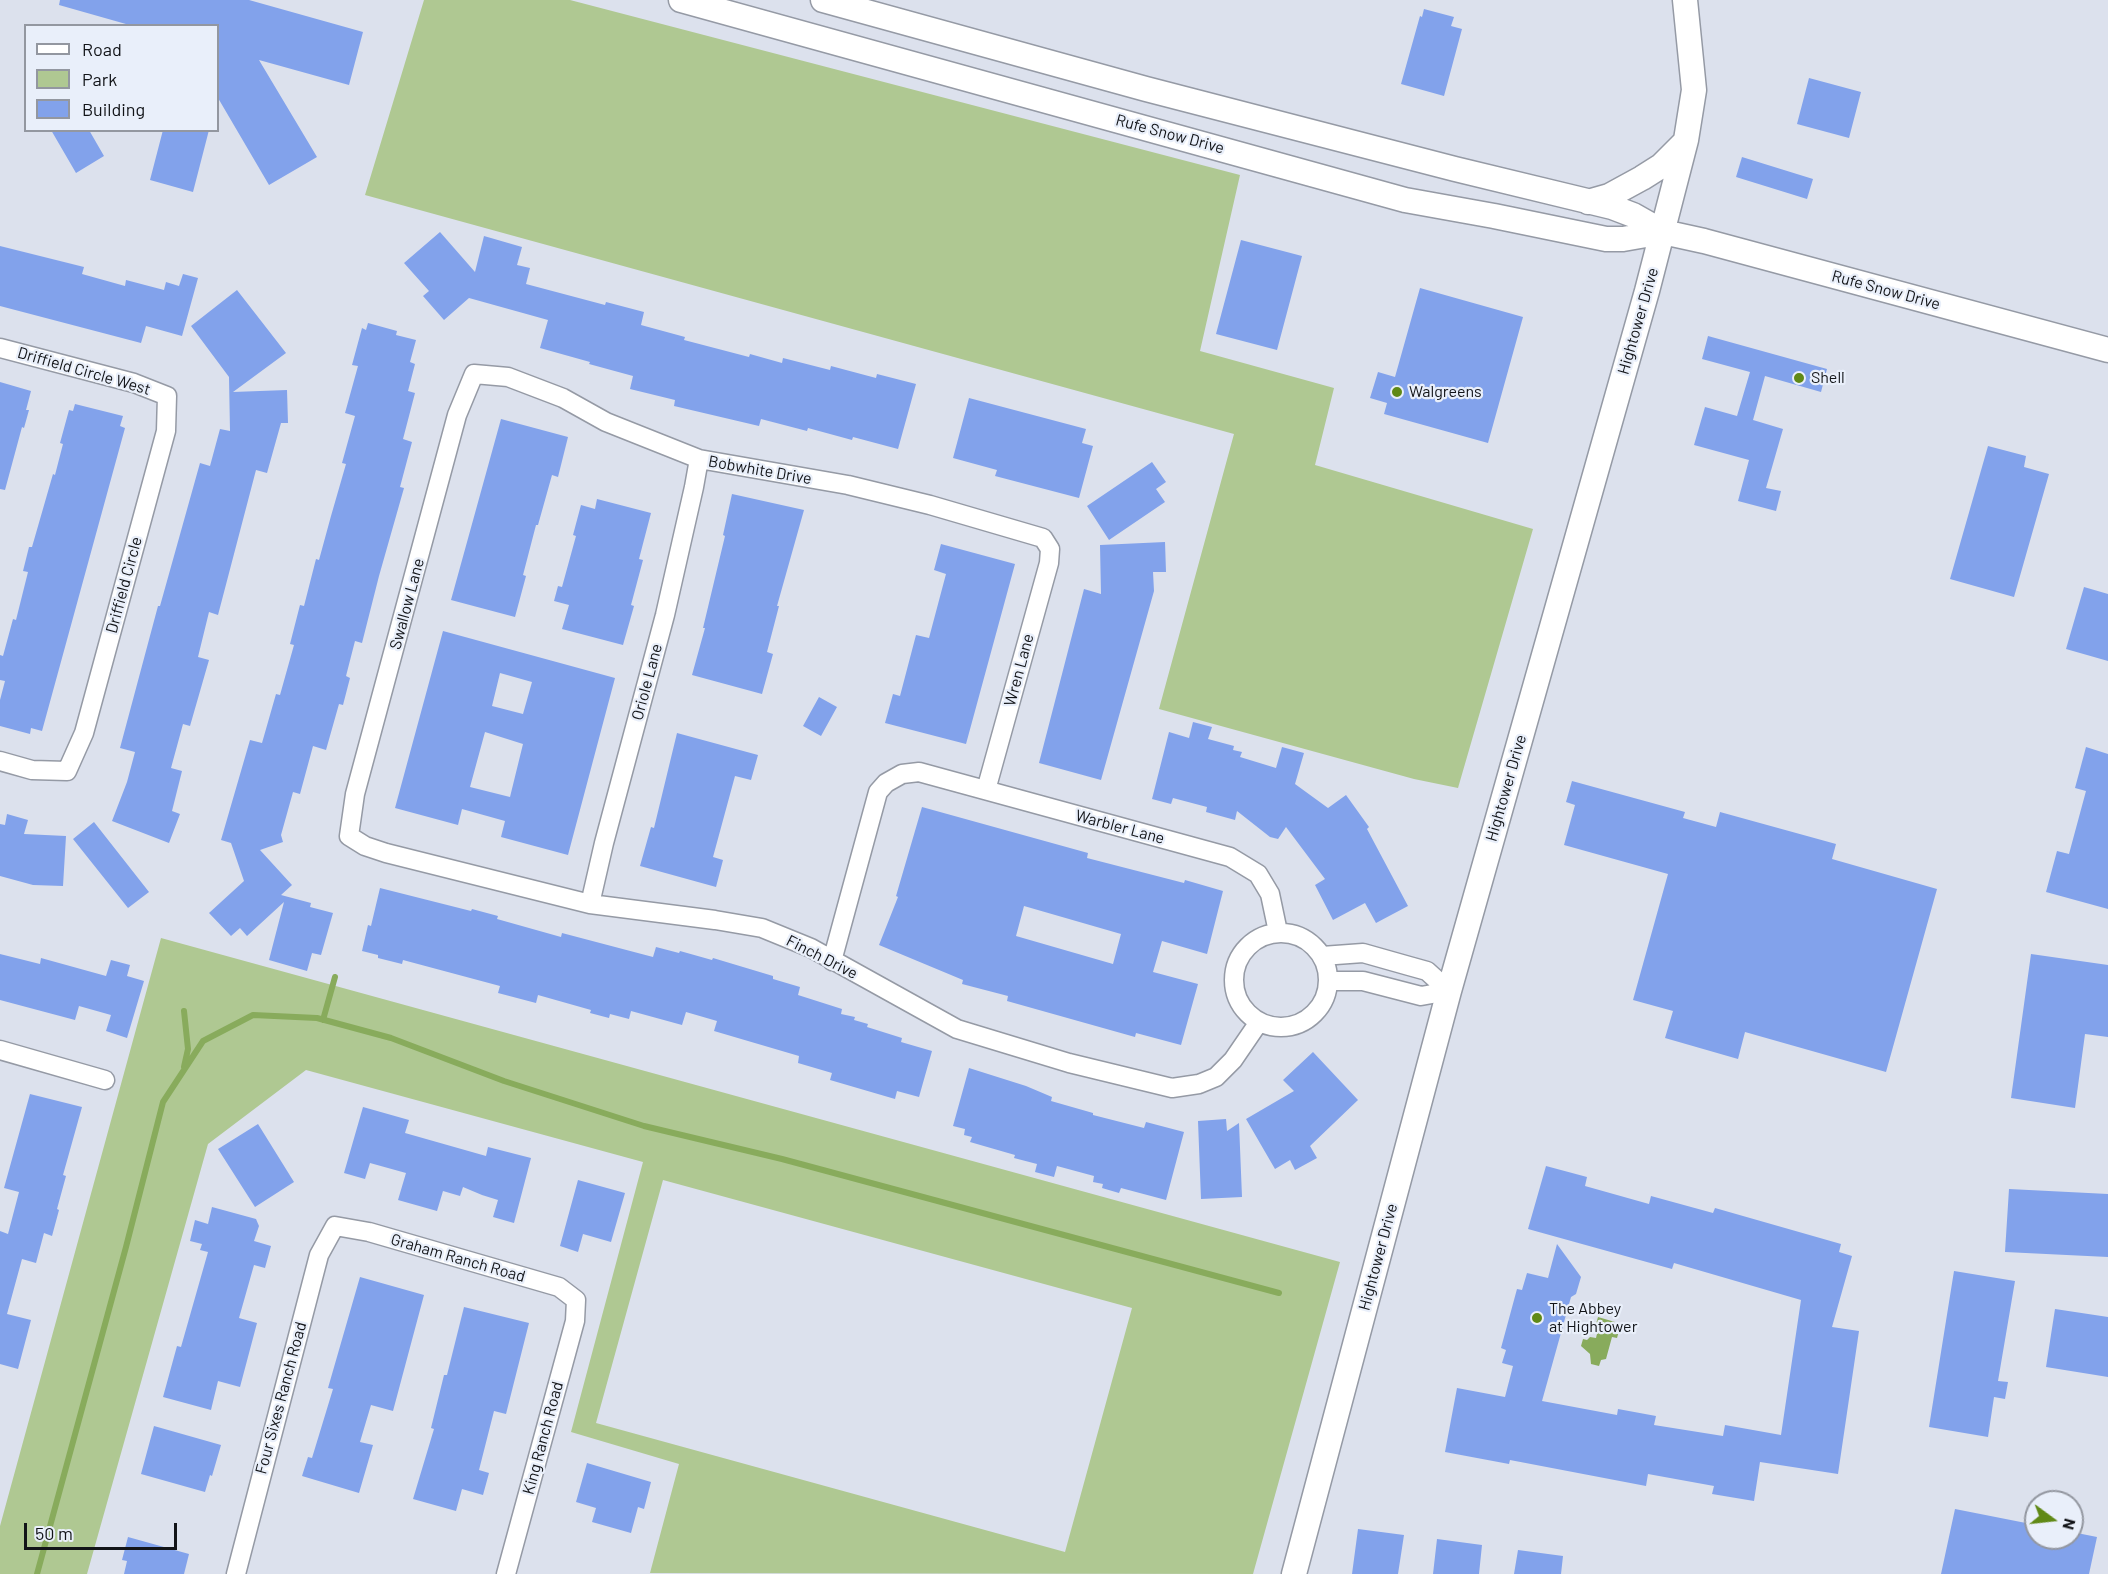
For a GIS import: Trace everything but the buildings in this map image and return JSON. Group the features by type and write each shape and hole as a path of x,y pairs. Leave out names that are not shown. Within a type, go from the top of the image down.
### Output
{"main road":[{"name":"Rufe Snow Drive","path":"681,0 1405,200 1606,239 1623,239 1663,232"},
{"name":"Rufe Snow Drive","path":"823,0 1146,88 1588,202 1633,215 1663,232 1704,241 2108,350"},
{"name":"Hightower Drive","path":"1294,1574 1449,991 1663,232 1686,140 1694,90 1685,0"},
{"path":"1588,202 1609,196 1661,166 1686,140"}],"street":[{"name":"Driffield Circle West","path":"0,348 134,383 167,396"},
{"name":"Bobwhite Drive","path":"474,374 508,378 563,398 606,422 699,459 841,484 930,505 1044,538 1050,549"},
{"name":"Swallow Lane","path":"349,836 355,794 457,415 474,374"},
{"name":"Driffield Circle","path":"0,761 32,770 67,771 84,733 166,431 167,396"},
{"name":"Oriole Lane","path":"590,904 665,615 699,459"},
{"name":"Wren Lane","path":"986,790 1049,563 1050,549"},
{"name":"Warbler Lane","path":"832,961 878,792 886,783 902,774 919,772 1230,857 1258,874 1270,894 1278,932"},
{"name":"Finch Drive","path":"349,836 365,846 386,853 590,904 762,928 811,948 957,1029 1069,1064 1172,1088 1200,1084 1216,1077 1233,1060 1258,1022"},
{"path":"1278,932 1296,934 1311,942 1322,956 1328,981 1326,994 1319,1008 1306,1020 1291,1026 1275,1027 1258,1022 1245,1011 1236,996 1233,978 1237,961 1247,946 1261,936 1278,932"},
{"path":"1322,956 1363,953 1427,971 1449,991"},
{"path":"1328,981 1363,981 1420,996 1449,991"},
{"path":"0,1050 105,1080"},
{"name":"Graham Ranch Road","path":"335,1226 369,1232 560,1287 576,1300"},
{"name":"Four Sixes Ranch Road","path":"236,1574 319,1256 335,1226"},
{"name":"King Ranch Road","path":"506,1574 575,1321 576,1300"}],"green space":[{"path":"424,0 570,0 1240,175 1200,351 1334,388 1315,465 1533,529 1458,788 1414,779 1159,709 1234,434 365,195"},
{"path":"161,938 1340,1262 1253,1574 650,1573 679,1464 571,1432 643,1162 306,1070 208,1144 87,1574 0,1574 0,1526","holes":["663,1180 1132,1308 1065,1552 596,1423"]}],"shaded area":[{"path":"1598,1317 1615,1322 1614,1329 1619,1331 1617,1338 1612,1337 1606,1359 1601,1360 1599,1366 1591,1364 1590,1354 1581,1346 1583,1339 1596,1338"}],"waterway":[{"path":"323,1020 335,977"},
{"path":"184,1011 188,1049 184,1067"},
{"path":"37,1574 163,1102 203,1041 253,1015 317,1018 391,1038 504,1081 644,1126 782,1159 1279,1293"}],"place":[{"name":"Shell","path":"1799,378"},
{"name":"Walgreens","path":"1397,392"},
{"name":"The Abbey at Hightower","path":"1537,1318"}]}
